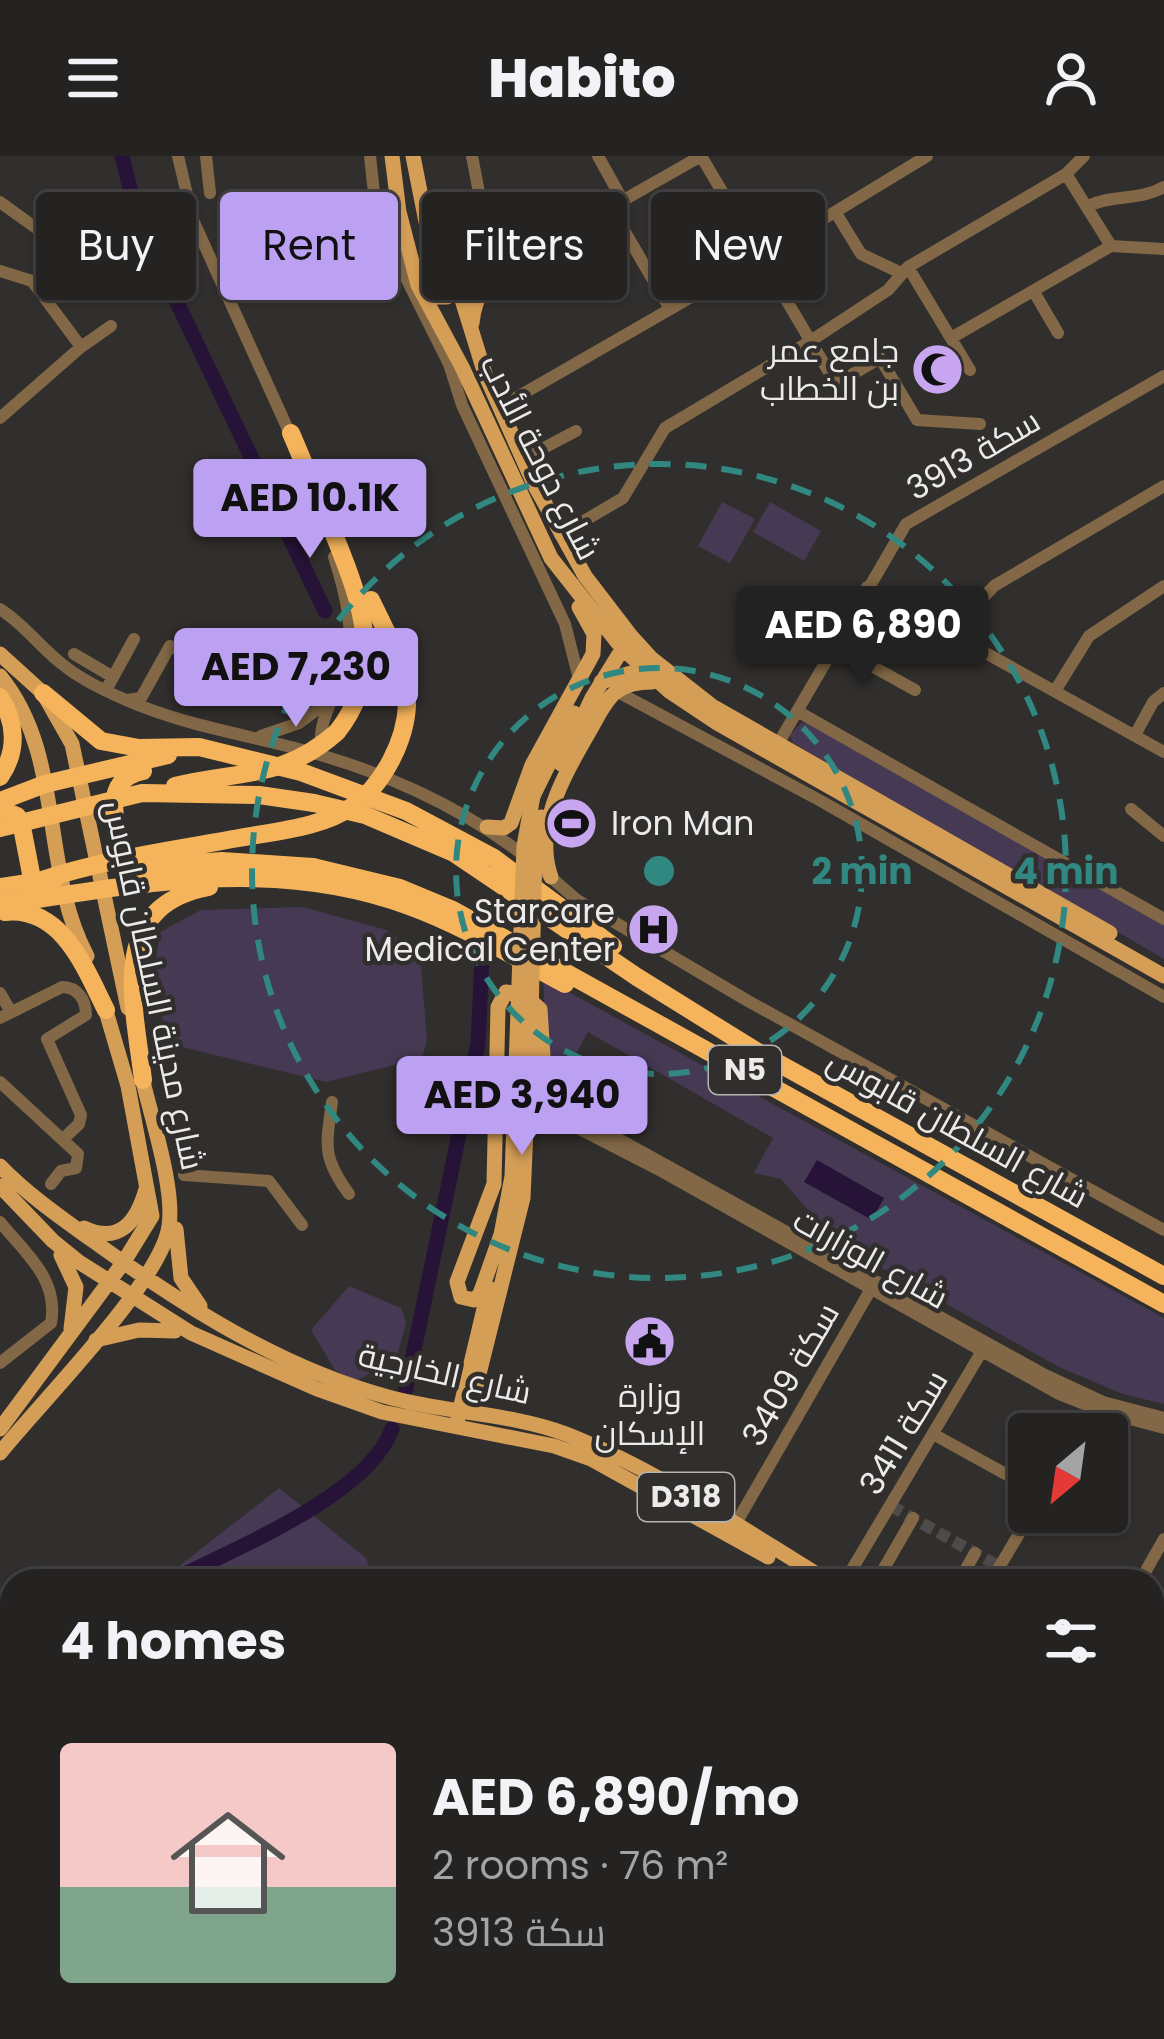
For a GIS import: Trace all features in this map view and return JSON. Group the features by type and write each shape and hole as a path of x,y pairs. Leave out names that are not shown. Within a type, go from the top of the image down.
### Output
{"highway":[{"path":"42,880 111,860 288,829 352,807 388,764 404,726 407,702 399,661 320,485 291,434"},
{"path":"142,793 273,771 317,750 345,722 359,695 368,655 355,586 291,434"},
{"path":"43,693 101,741 139,748 177,745 302,772 457,836 615,947 670,998"},
{"path":"0,697 14,733 7,767 0,777"},
{"path":"0,805 44,784 81,775 174,754 221,752"},
{"path":"152,882 133,876 113,804 114,791 131,773 151,769 174,754"},
{"name":"شارع السلطان قابوس","path":"0,828 142,793 259,795 381,820 454,853 756,1051 1164,1276"},
{"path":"0,805 21,822 34,889 23,902"},
{"name":"شارع السلطان قابوس","path":"0,887 171,863 268,862 314,867 400,889 453,910 1164,1304"},
{"path":"0,909 64,895 218,876 291,881 377,896 437,917 682,1045 738,1066"},
{"path":"143,1080 133,980 139,933 148,919 172,898 190,891 291,881"},
{"path":"0,909 18,910 52,925 71,945 106,1010"}],"main road":[{"name":"شارع دوحة الأدب","path":"392,156 399,212 418,285 470,403 551,558 669,691 717,723 1164,976"},
{"name":"شارع دوحة الأدب","path":"413,156 422,202"},
{"path":"406,232 422,268"},
{"name":"شارع دوحة الأدب","path":"462,300 523,459 560,535 623,638 682,684 778,744 1164,965"},
{"path":"471,332 476,300"},
{"path":"510,845 516,802 596,643 551,558"},
{"path":"430,1407 455,1396 475,1367 512,1176 535,854 561,764 609,687 623,638"},
{"path":"458,1422 523,1198 524,846 533,796 623,638"},
{"name":"شارع مدينة السلطان قابوس","path":"0,654 43,693 72,744 170,1202 166,1238 145,1278 0,1453"},
{"name":"شارع مدينة السلطان قابوس","path":"0,676 26,712 64,895 73,929 93,969 128,1086 152,1206 150,1223 123,1263 0,1429"},
{"path":"609,687 646,682 669,691"},
{"path":"516,802 531,821 544,823 545,816"},
{"path":"545,816 550,877"},
{"path":"487,827 496,830 511,823"},
{"path":"503,1229 480,1294 474,1300 461,1297 457,1282 494,1184 498,1007 506,992 523,994 541,1009 547,1103"},
{"name":"شارع الخارجية","path":"0,1166 123,1263 262,1355"},
{"path":"55,1213 97,1234 119,1232 136,1220 147,1186"},
{"name":"شارع الخارجية","path":"3,1192 53,1241 191,1334 262,1355 385,1404 591,1459 790,1569"},
{"path":"170,1202 181,1278 215,1321"},
{"path":"53,1241 76,1287 68,1337"},
{"path":"96,1340 140,1330 191,1334"},
{"path":"475,1367 492,1408 537,1426"},
{"name":"شارع الخارجية","path":"385,1404 430,1407 458,1422 537,1426 596,1446 674,1505 735,1525 808,1569"},
{"path":"707,1522 735,1525 753,1548"}],"street":[{"path":"178,156 193,220 291,434 336,562 347,611 347,661 321,727 320,745 327,757"},
{"path":"206,156 210,193"},
{"path":"370,156 378,204 410,288 470,403 572,644 580,681"},
{"path":"472,156 479,192"},
{"path":"627,199 701,156 721,192"},
{"path":"560,535 623,498 665,428 809,342 888,290 905,270 1066,174 1084,156"},
{"path":"602,157 613,192"},
{"path":"825,220 922,159"},
{"path":"1066,174 1111,246"},
{"path":"1088,206 1105,197 1146,196 1164,187"},
{"path":"0,202 36,228"},
{"path":"836,213 861,254 905,270 970,370"},
{"path":"627,224 670,308"},
{"path":"951,338 1111,246 1164,250"},
{"path":"0,271 32,281 81,347"},
{"path":"1034,292 1058,333"},
{"path":"500,407 685,300"},
{"path":"784,300 836,384 880,358 917,420 980,424"},
{"path":"0,418 111,326"},
{"name":"سكة 3913","path":"778,744 906,524 1164,377"},
{"path":"523,459 576,431"},
{"path":"960,637 994,586 1164,486"},
{"path":"867,586 1164,752"},
{"path":"1055,691 1088,636 1164,586"},
{"path":"0,610 22,624 66,668 110,683"},
{"path":"110,683 134,639"},
{"path":"572,644 583,650 596,643"},
{"path":"834,645 915,690"},
{"path":"125,700 141,698 170,646 242,679"},
{"path":"74,654 125,700 196,726 327,757 406,787 487,827 578,900 748,1001 1164,1230"},
{"path":"638,701 646,682"},
{"path":"609,687 1164,997"},
{"path":"1135,735 1153,702 1164,693"},
{"path":"249,738 284,731 315,714 332,697"},
{"path":"797,711 1164,919"},
{"path":"1131,808 1164,836"},
{"path":"0,993 5,1015 62,987 74,990 84,1001 86,1015 47,1039 81,1114 79,1124 63,1138"},
{"path":"0,1082 76,1150 78,1165 61,1171 51,1184"},
{"path":"547,1103 560,1099 562,1113"},
{"path":"332,1102 326,1151 331,1169 349,1194"},
{"name":"شارع الوزارات","path":"562,1113 982,1351 1091,1407 1164,1428"},
{"name":"شارع الوزارات","path":"562,1113 646,1151 1024,1364 1074,1389 1164,1418"},
{"path":"184,1175 268,1180 302,1225"},
{"path":"0,1222 50,1284 54,1306 52,1323 0,1364"},
{"name":"سكة 3409","path":"735,1525 871,1289 879,1285 911,1300"},
{"name":"سكة 3411","path":"852,1569 982,1351 993,1348 1024,1364"},
{"path":"1088,1413 1098,1403 1130,1410"},
{"path":"933,1434 1008,1475"},
{"path":"883,1569 913,1518"},
{"path":"999,1569 1020,1533"},
{"path":"1147,1569 1164,1539"},
{"path":"966,1569 975,1553"}],"shaded area":[{"path":"722,502 755,519 730,563 698,546"},
{"path":"770,502 821,531 804,561 753,532"},
{"path":"801,723 1164,925 1164,959 793,743 790,735"},
{"path":"303,907 386,930 404,943 421,967 427,1040 422,1058 326,1082 166,1043 155,964 160,932 201,910"},
{"path":"543,978 1164,1318 1164,1404 1123,1394 1059,1367 871,1262 830,1235 781,1179 754,1173 773,1138 588,1032 557,1089 549,1092"},
{"path":"817,1160 884,1198 872,1220 804,1182"},
{"path":"349,1286 401,1308 406,1322 397,1357 355,1382 335,1370 311,1330"},
{"path":"279,1488 366,1558 370,1569 175,1569"}],"waterway":[{"path":"122,156 138,221 325,611"},
{"path":"406,1389 478,1043 482,959"},
{"path":"195,1569 328,1498 378,1453 392,1429"}],"tunnel":[{"path":"891,1506 1000,1567"}],"place":[{"name":"جامع عمر بن الخطاب","path":"938,369"},
{"name":"Iron Man","path":"572,823"},
{"name":"Starcare Medical Center","path":"654,930"},
{"name":"وزارة الإسكان","path":"650,1341"}]}
